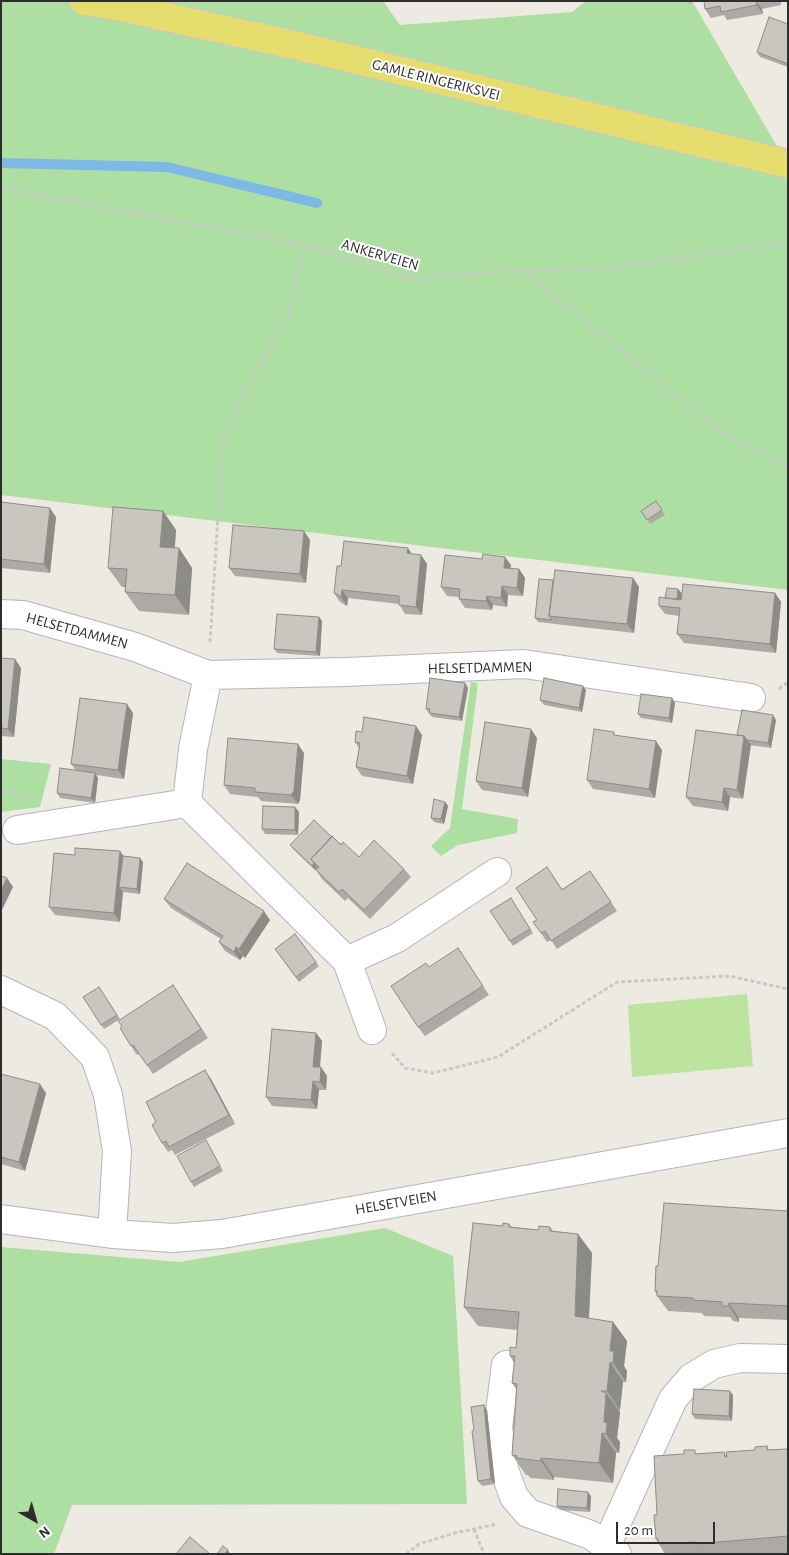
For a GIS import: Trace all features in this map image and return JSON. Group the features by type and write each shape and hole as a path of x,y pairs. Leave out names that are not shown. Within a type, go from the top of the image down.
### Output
{"main road":[{"name":"GAMLE RINGERIKSVEI","path":"84,1 111,5 286,43 788,164"}],"street":[{"name":"HELSETDAMMEN","path":"1,614 23,616 135,647 208,675 346,672 524,664 751,698"},
{"path":"187,803 192,749 208,675"},
{"path":"17,830 187,803"},
{"path":"187,803 347,961 372,1030"},
{"path":"347,961 397,938 497,872"},
{"path":"1,990 55,1016 95,1056 108,1095 117,1151 112,1234"},
{"name":"HELSETVEIEN","path":"1,1219 112,1234 173,1238 222,1234 788,1133"},
{"path":"506,1365 498,1427 504,1469 514,1497 528,1513 591,1535 611,1550 673,1399 691,1378 714,1364 740,1358 788,1359"}],"path":[{"name":"ANKERVEIEN","path":"1,188 305,244 413,279 523,271 613,268 766,245 788,244"},
{"path":"208,675 223,438 251,380 288,316 305,244"},
{"path":"523,271 724,434 788,468"},
{"path":"372,1030 405,1068 433,1073 498,1058 617,982 729,976 788,989"},
{"path":"406,1554 419,1544 498,1524 528,1513"},
{"path":"474,1529 484,1554"}],"green space":[{"path":"1,1 383,1 400,25 572,12 586,1 692,1 788,165 788,590 1,495"},
{"path":"471,682 478,683 462,809 518,819 517,833 458,845 441,856 431,846 450,828"},
{"path":"1,759 51,764 40,807 1,812"},
{"path":"747,994 753,1066 632,1077 628,1005"},
{"path":"385,1228 453,1256 467,1504 72,1505 54,1554 1,1554 1,1247 179,1262"}],"building":[{"path":"704,1 756,1 757,5 721,12 720,6 705,9"},
{"path":"769,17 788,24 788,64 757,52"},
{"path":"656,501 662,510 647,520 641,511"},
{"path":"1,502 50,508 44,564 1,559"},
{"path":"113,507 163,511 160,547 179,548 175,595 125,592 127,569 108,568"},
{"path":"233,525 304,531 300,574 229,568"},
{"path":"344,541 408,548 407,553 421,555 416,607 399,605 399,596 342,590 341,597 334,593 337,566 341,566"},
{"path":"483,554 505,557 504,568 519,569 517,588 502,586 501,598 487,596 486,601 459,599 460,589 441,587 445,555 482,559"},
{"path":"555,570 633,578 627,624 549,616"},
{"path":"539,579 553,580 549,616 552,620 535,618"},
{"path":"683,584 775,593 770,644 677,634 680,608 659,606 659,597 681,600"},
{"path":"667,588 678,589 677,599 665,598"},
{"path":"277,614 319,617 316,652 274,649"},
{"path":"1,658 15,659 8,729 1,728"},
{"path":"430,678 465,683 459,717 429,713 430,709 426,709"},
{"path":"544,678 583,686 579,708 540,700"},
{"path":"641,694 672,698 669,718 638,714"},
{"path":"80,698 127,704 118,770 71,764"},
{"path":"742,710 773,715 768,743 747,740 744,736 737,735"},
{"path":"364,717 416,726 407,776 356,767 360,743 355,742 356,731 362,732"},
{"path":"485,722 531,729 522,788 476,781"},
{"path":"594,729 614,732 614,735 656,741 649,789 587,780"},
{"path":"696,730 744,736 737,790 724,788 722,802 686,797"},
{"path":"228,738 298,744 294,791 291,795 255,792 255,788 224,785"},
{"path":"60,768 95,773 91,798 57,793"},
{"path":"434,799 445,802 441,819 431,818"},
{"path":"263,806 295,807 295,830 262,829"},
{"path":"314,820 332,837 311,859 314,863 312,866 290,845"},
{"path":"332,836 341,845 343,842 359,857 374,840 404,869 364,910 342,889 339,892 316,870 319,867 311,859"},
{"path":"75,848 120,851 114,913 49,907 54,853 75,855"},
{"path":"123,856 140,858 137,889 119,887"},
{"path":"187,863 264,911 239,949 236,947 234,952 219,942 223,936 164,899"},
{"path":"547,867 562,890 590,871 611,902 551,941 545,931 541,933 533,922 537,920 516,888"},
{"path":"1,876 7,878 1,890"},
{"path":"511,898 530,929 510,941 490,911"},
{"path":"295,934 316,962 296,977 275,949"},
{"path":"458,948 483,986 418,1027 391,986 426,963 429,967"},
{"path":"173,985 201,1029 147,1065 133,1045 131,1046 118,1021"},
{"path":"99,987 117,1015 101,1025 83,997"},
{"path":"272,1029 316,1033 313,1067 321,1067 320,1082 313,1081 311,1100 266,1097"},
{"path":"205,1070 229,1115 169,1147 166,1141 162,1143 152,1125 156,1122 146,1102"},
{"path":"1,1074 40,1084 19,1162 1,1157"},
{"path":"206,1140 220,1166 191,1182 177,1156"},
{"path":"664,1203 788,1211 788,1306 729,1303 729,1306 722,1306 722,1302 657,1296 657,1291 655,1291 656,1266 658,1266"},
{"path":"473,1223 503,1226 503,1223 509,1224 509,1227 538,1230 539,1226 550,1227 550,1231 578,1234 575,1316 613,1322 610,1351 614,1351 613,1363 610,1362 607,1391 601,1391 606,1393 604,1422 607,1423 606,1434 602,1433 599,1463 541,1458 541,1461 516,1458 517,1456 512,1455 517,1384 512,1383 515,1356 510,1356 510,1347 516,1348 519,1312 464,1307"},
{"path":"694,1389 730,1391 729,1416 692,1414"},
{"path":"484,1405 491,1479 478,1481 471,1407"},
{"path":"767,1446 767,1450 788,1449 788,1536 695,1544 695,1542 659,1544 658,1539 656,1539 654,1515 657,1515 654,1456 684,1454 684,1450 695,1450 695,1454 724,1452 725,1457 727,1457 726,1452 755,1450 755,1447"},
{"path":"558,1489 588,1492 587,1508 557,1506"},
{"path":"190,1537 210,1554 176,1554"},
{"path":"223,1546 228,1550 224,1554 217,1554"}],"waterway":[{"path":"1,163 167,167 317,203"}]}
